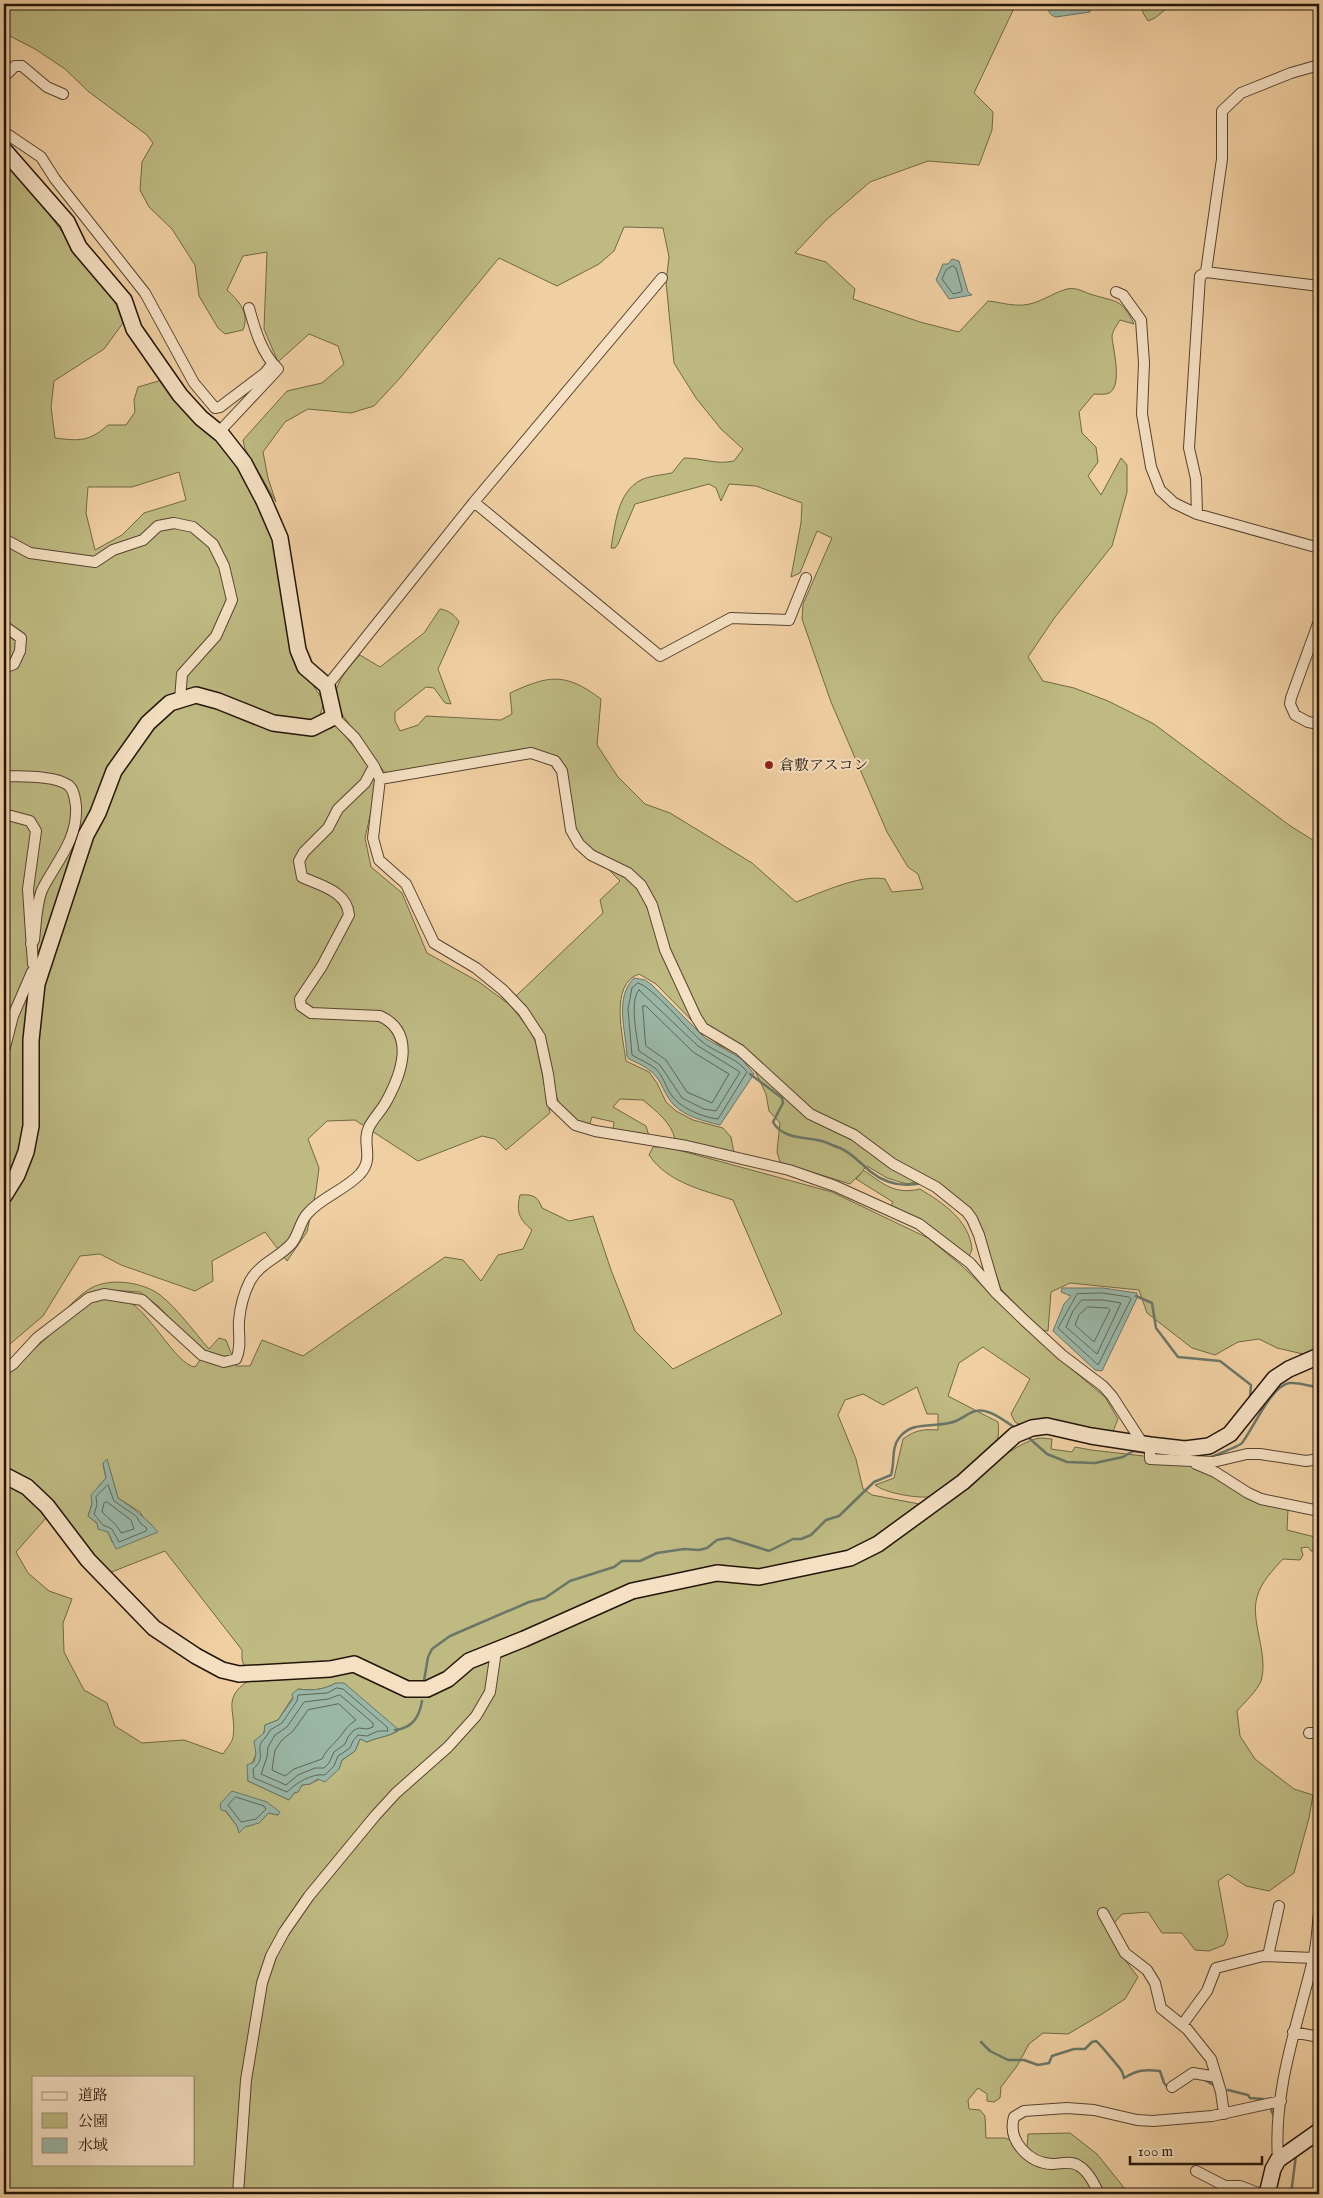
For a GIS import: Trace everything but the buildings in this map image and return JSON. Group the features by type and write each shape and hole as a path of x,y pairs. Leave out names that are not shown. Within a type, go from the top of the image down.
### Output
{"street":[{"path":"1206,272 1222,159 1222,111 1242,93 1319,64"},
{"path":"4,77 15,66 22,66 47,87 63,94"},
{"path":"4,132 41,157 55,179 145,293 194,383 215,408 220,407 265,373 272,364"},
{"path":"4,150 67,222 79,247 124,300 134,329 180,395 201,418 219,432 244,463 264,501 280,538 298,650 305,667 327,686 334,717 355,738 374,766 380,779 373,838 379,860 406,884 434,942 476,968 503,990 523,1011 540,1037 552,1103 575,1125 594,1131 687,1146 789,1170 835,1186 919,1224 970,1263 996,1293 1062,1355 1103,1386 1112,1396 1148,1449 1150,1459 1213,1462 1223,1451 1230,1434 1275,1378 1289,1369 1319,1356"},
{"path":"1197,514 1196,479 1189,448 1200,276 1206,272 1319,286"},
{"path":"327,686 474,502 662,278"},
{"path":"1116,292 1123,295 1141,320 1144,363 1142,414 1152,466 1160,490 1166,498 1197,514 1319,548"},
{"path":"219,432 278,369 267,358 255,330 250,308"},
{"path":"474,502 660,656 732,618 789,620 806,578"},
{"path":"4,539 30,553 95,562 113,550 143,540 158,526 174,523 193,527 212,544 224,566 232,600 216,636 182,674 180,700"},
{"path":"1319,621 1303,661 1290,704 1295,715 1308,722 1319,724"},
{"path":"4,626 21,638 20,651 14,664 4,668"},
{"path":"4,1196 18,1175 26,1152 31,1126 31,1040 39,969 86,835 98,814 114,771 148,723 170,703 196,695 218,700 273,723 312,728 334,717"},
{"path":"380,779 531,754 544,756 556,761 562,771 571,830 578,844 591,855 628,873 642,885 652,905 665,950 703,1028 740,1050 810,1114 854,1134 893,1164 936,1187 967,1212 972,1218 979,1235 996,1293"},
{"path":"4,1370 14,1364 38,1338 89,1298 104,1294 142,1300 202,1355 224,1362 236,1359 240,1352 239,1322 241,1305 250,1281 259,1268 292,1243 309,1211 349,1184 361,1173 369,1159 367,1138 369,1128 392,1089 402,1065 402,1045 399,1035 389,1020 380,1016 311,1013 301,1006 300,999 322,966 349,914 348,905 342,897 302,877 299,861 304,852 328,828 338,809 364,783 374,766"},
{"path":"4,776 59,780 70,786 75,797 75,822 70,843 42,890 34,940 31,944"},
{"path":"4,814 30,821 36,831 28,889 33,964 39,969"},
{"path":"4,1051 13,1016 28,980 39,969"},
{"path":"4,1475 27,1487 47,1506 88,1560 154,1628 196,1656 222,1670 239,1674 330,1669 354,1664 407,1689 427,1689 448,1679 468,1661 496,1651 632,1591 717,1573 759,1577 850,1558 878,1544 963,1482 1015,1435 1032,1428 1047,1426 1148,1449 1223,1451 1306,1461 1319,1459"},
{"path":"1190,1462 1215,1472 1248,1494 1261,1499 1319,1511"},
{"path":"238,2194 246,2080 262,1983 271,1956 284,1932 309,1896 375,1816 396,1793 448,1746 476,1716 490,1692 496,1651"},
{"path":"1268,1956 1278,1906"},
{"path":"1103,1913 1125,1952 1147,1970 1155,1983 1161,2008 1187,2029 1211,2060 1221,2092 1224,2114"},
{"path":"1278,2160 1276,2142 1288,2048 1315,1973 1314,1958 1319,1914"},
{"path":"1182,2025 1207,1992 1216,1968 1268,1956 1314,1958"},
{"path":"1293,2032 1319,2037"},
{"path":"1172,2087 1193,2072 1216,2077"},
{"path":"1099,2194 1085,2171 1079,2165 1072,2162 1050,2164 1038,2160 1019,2148 1013,2132 1014,2118 1024,2111 1067,2108 1094,2110 1137,2120 1153,2121 1224,2114 1281,2101"},
{"path":"1267,2194 1273,2169 1278,2160 1319,2131"},
{"path":"1196,2171 1223,2190 1240,2186 1261,2194"}],"green space":[{"path":"4,4 1016,4 974,93 993,112 992,130 979,165 928,161 870,182 826,220 795,253 826,262 855,289 853,299 920,322 959,332 988,301 1023,305 1040,301 1067,289 1080,290 1118,303 1126,310 1134,324 1120,320 1113,333 1116,383 1113,389 1107,394 1094,394 1079,412 1082,433 1096,447 1098,462 1088,476 1101,495 1121,458 1127,465 1127,492 1112,546 1055,617 1028,657 1043,681 1074,688 1108,701 1154,724 1289,825 1319,844 1319,1349 1303,1354 1277,1348 1259,1339 1238,1342 1215,1355 1192,1348 1147,1313 1139,1290 1070,1283 1051,1292 1048,1331 1041,1330 1001,1289 976,1216 923,1180 907,1184 887,1178 867,1166 863,1170 883,1184 896,1189 903,1191 920,1189 946,1206 966,1229 972,1249 969,1257 891,1206 893,1202 856,1179 863,1171 850,1184 780,1162 777,1152 780,1123 769,1111 766,1094 756,1073 745,1057 719,1045 705,1034 656,984 639,974 630,980 624,988 621,1000 621,1026 626,1061 649,1072 657,1083 666,1102 676,1111 693,1120 723,1128 731,1137 734,1153 675,1139 667,1122 643,1100 620,1099 613,1107 646,1126 649,1136 613,1129 614,1122 592,1117 589,1126 574,1120 564,1111 554,1088 547,1047 541,1029 516,996 603,913 600,900 620,881 586,847 574,829 568,782 541,751 385,773 338,709 335,697 338,685 344,674 360,655 380,667 424,633 440,609 446,610 459,622 438,669 451,704 445,703 434,688 426,687 395,712 395,721 400,731 418,725 426,716 501,720 512,714 510,693 546,680 567,680 588,690 601,699 597,745 618,777 645,804 670,813 752,863 796,902 840,885 864,879 885,879 892,892 923,889 918,874 908,867 887,832 831,702 802,619 803,604 832,538 817,531 800,573 791,577 801,523 802,503 756,486 729,484 721,501 716,488 709,484 635,504 618,544 615,548 611,548 616,520 622,501 633,485 644,479 672,473 684,458 721,462 734,461 743,449 721,429 696,398 674,363 666,282 669,257 663,228 624,227 614,251 599,264 557,286 499,258 400,378 374,406 351,413 308,409 285,422 263,452 268,478 276,502 245,449 243,440 287,391 322,383 344,364 338,346 309,334 278,362 264,329 267,252 243,256 227,290 236,298 244,313 245,324 243,330 225,334 218,328 199,296 195,265 172,229 149,207 140,190 142,162 153,143 147,135 89,92 65,69 35,49 4,33"},
{"path":"1142,4 1172,4 1155,18 1148,21 1143,13"},
{"path":"4,157 112,293 123,323 104,349 54,381 51,407 55,438 83,439 95,435 108,425 126,425 135,412 134,400 138,387 162,380 218,436 242,470 275,537 294,656 324,702 319,719 330,729 336,725 365,760 375,779 374,798 365,838 371,867 402,893 427,953 479,982 510,1005 529,1029 536,1043 550,1113 506,1150 495,1139 482,1136 418,1161 355,1120 327,1121 308,1139 319,1168 316,1191 307,1232 287,1261 265,1232 212,1261 213,1281 195,1291 121,1265 100,1254 80,1256 43,1316 4,1349","holes":["179,472 186,500 144,513 122,535 95,550 86,513 88,487 132,487"]},
{"path":"653,1147 667,1147 832,1192 928,1238 961,1265 1051,1352 1105,1397 1118,1419 1112,1434 1022,1426 1015,1422 1011,1414 1030,1379 983,1347 959,1363 948,1396 998,1422 996,1443 962,1474 928,1497 900,1494 875,1485 894,1478 903,1439 920,1431 938,1430 938,1414 927,1414 917,1387 883,1405 863,1394 845,1400 838,1415 856,1459 863,1489 872,1495 935,1507 1002,1456 1017,1447 1040,1438 1052,1439 1051,1449 1072,1452 1075,1447 1214,1464 1219,1477 1288,1509 1287,1530 1319,1538 1319,1550 1311,1551 1308,1547 1301,1548 1303,1555 1300,1560 1283,1559 1261,1586 1255,1607 1263,1671 1259,1685 1237,1711 1240,1736 1255,1759 1294,1789 1313,1795 1309,1818 1294,1873 1269,1891 1246,1886 1228,1874 1218,1881 1228,1936 1224,1945 1209,1951 1195,1950 1182,1933 1162,1933 1148,1912 1122,1914 1108,1930 1122,1956 1138,1977 1125,1999 1068,2034 1043,2033 1029,2044 1017,2066 1001,2087 1000,2098 994,2102 987,2101 987,2094 978,2088 968,2100 969,2109 980,2110 985,2116 986,2138 1005,2138 1027,2147 1028,2134 1070,2133 1097,2154 1129,2194 4,2194 4,1479 29,1497 46,1518 16,1552 28,1573 49,1591 72,1599 63,1623 64,1652 84,1690 107,1703 115,1726 142,1743 184,1740 223,1754 233,1737 232,1700 240,1688 248,1681 242,1659 242,1650 165,1551 109,1573 4,1470 4,1372 24,1358 81,1309 100,1298 124,1300 135,1306 179,1357 195,1367 200,1360 198,1346 158,1306 140,1292 110,1290 61,1315 93,1287 118,1282 136,1284 160,1295 179,1313 209,1349 219,1338 226,1340 236,1366 250,1366 262,1340 303,1356 445,1257 463,1260 481,1281 498,1255 523,1249 532,1230 521,1219 518,1206 520,1195 534,1197 539,1201 542,1208 569,1221 593,1216 611,1270 635,1331 673,1369 782,1314 733,1200 698,1189 676,1179 657,1165 649,1155","holes":["107,1460 118,1498 140,1512 145,1520 152,1525 112,1542 108,1532 88,1516 97,1488 106,1478 103,1464","336,1683 398,1731 367,1742 360,1739 355,1751 342,1760 339,1769 310,1784 302,1785 298,1792 294,1793 289,1800 248,1781 248,1773 256,1754 256,1745 264,1733 265,1725 278,1720 298,1689 317,1689","227,1798 278,1815 269,1813 252,1825 237,1826 220,1804"]}],"water":[{"path":"1048,4 1090,4 1090,12 1056,17 1049,12"},
{"path":"952,259 959,261 968,292 972,295 949,299 936,280 943,264 948,264"},
{"path":"634,978 645,980 652,985 705,1038 742,1059 754,1074 720,1125 684,1113 669,1099 652,1072 627,1056 623,1005 624,995"},
{"path":"1062,1288 1103,1288 1137,1293 1137,1298 1102,1371 1095,1370 1053,1331 1064,1304 1071,1296 1061,1292"},
{"path":"107,1459 118,1498 149,1522 158,1532 116,1549 108,1532 98,1529 97,1523 88,1516 92,1504 91,1495 106,1478 103,1463"},
{"path":"336,1683 344,1683 399,1730 367,1742 360,1739 355,1751 342,1760 339,1769 325,1782 318,1779 310,1784 302,1785 298,1792 294,1793 289,1800 248,1781 247,1765 254,1762 256,1754 254,1741 264,1733 265,1725 278,1720 293,1699 292,1694 298,1689 317,1689"},
{"path":"232,1791 267,1802 280,1812 278,1815 269,1813 259,1823 245,1827 239,1833 237,1826 226,1811 221,1810 220,1804"}],"waterway":[{"path":"750,1074 782,1098 783,1103 773,1122 782,1132 822,1141 840,1148 871,1172 889,1182 909,1185 922,1183"},
{"path":"1136,1296 1152,1303 1156,1328 1178,1357 1220,1361 1251,1385 1250,1398"},
{"path":"1208,1458 1242,1443 1269,1400 1282,1386 1293,1383 1319,1388"},
{"path":"424,1681 428,1657 432,1649 450,1636 529,1602 545,1598 570,1581 614,1567 622,1561 640,1561 657,1553 684,1549 699,1550 707,1548 717,1540 728,1538 769,1551 793,1539 801,1539 811,1535 826,1520 839,1516 874,1482 891,1475 897,1442 911,1428 949,1423 979,1411 994,1414 1014,1427"},
{"path":"1029,1438 1047,1454 1067,1462 1095,1463 1123,1457 1133,1451 1148,1453"},
{"path":"1153,1453 1167,1455"},
{"path":"395,1730 406,1727 414,1721 422,1701"},
{"path":"981,2042 990,2051 1008,2060 1024,2060 1038,2065 1049,2063 1052,2056 1074,2049 1085,2049 1092,2042 1096,2041 1122,2071 1124,2078 1141,2071 1160,2071 1164,2083 1172,2092 1174,2090"},
{"path":"1205,2080 1215,2086"},
{"path":"1228,2090 1248,2095 1250,2098 1263,2099"},
{"path":"1270,2107 1275,2119"},
{"path":"1291,2194 1296,2155"}],"place":[{"name":"倉敷アスコン","path":"769,765"}]}
